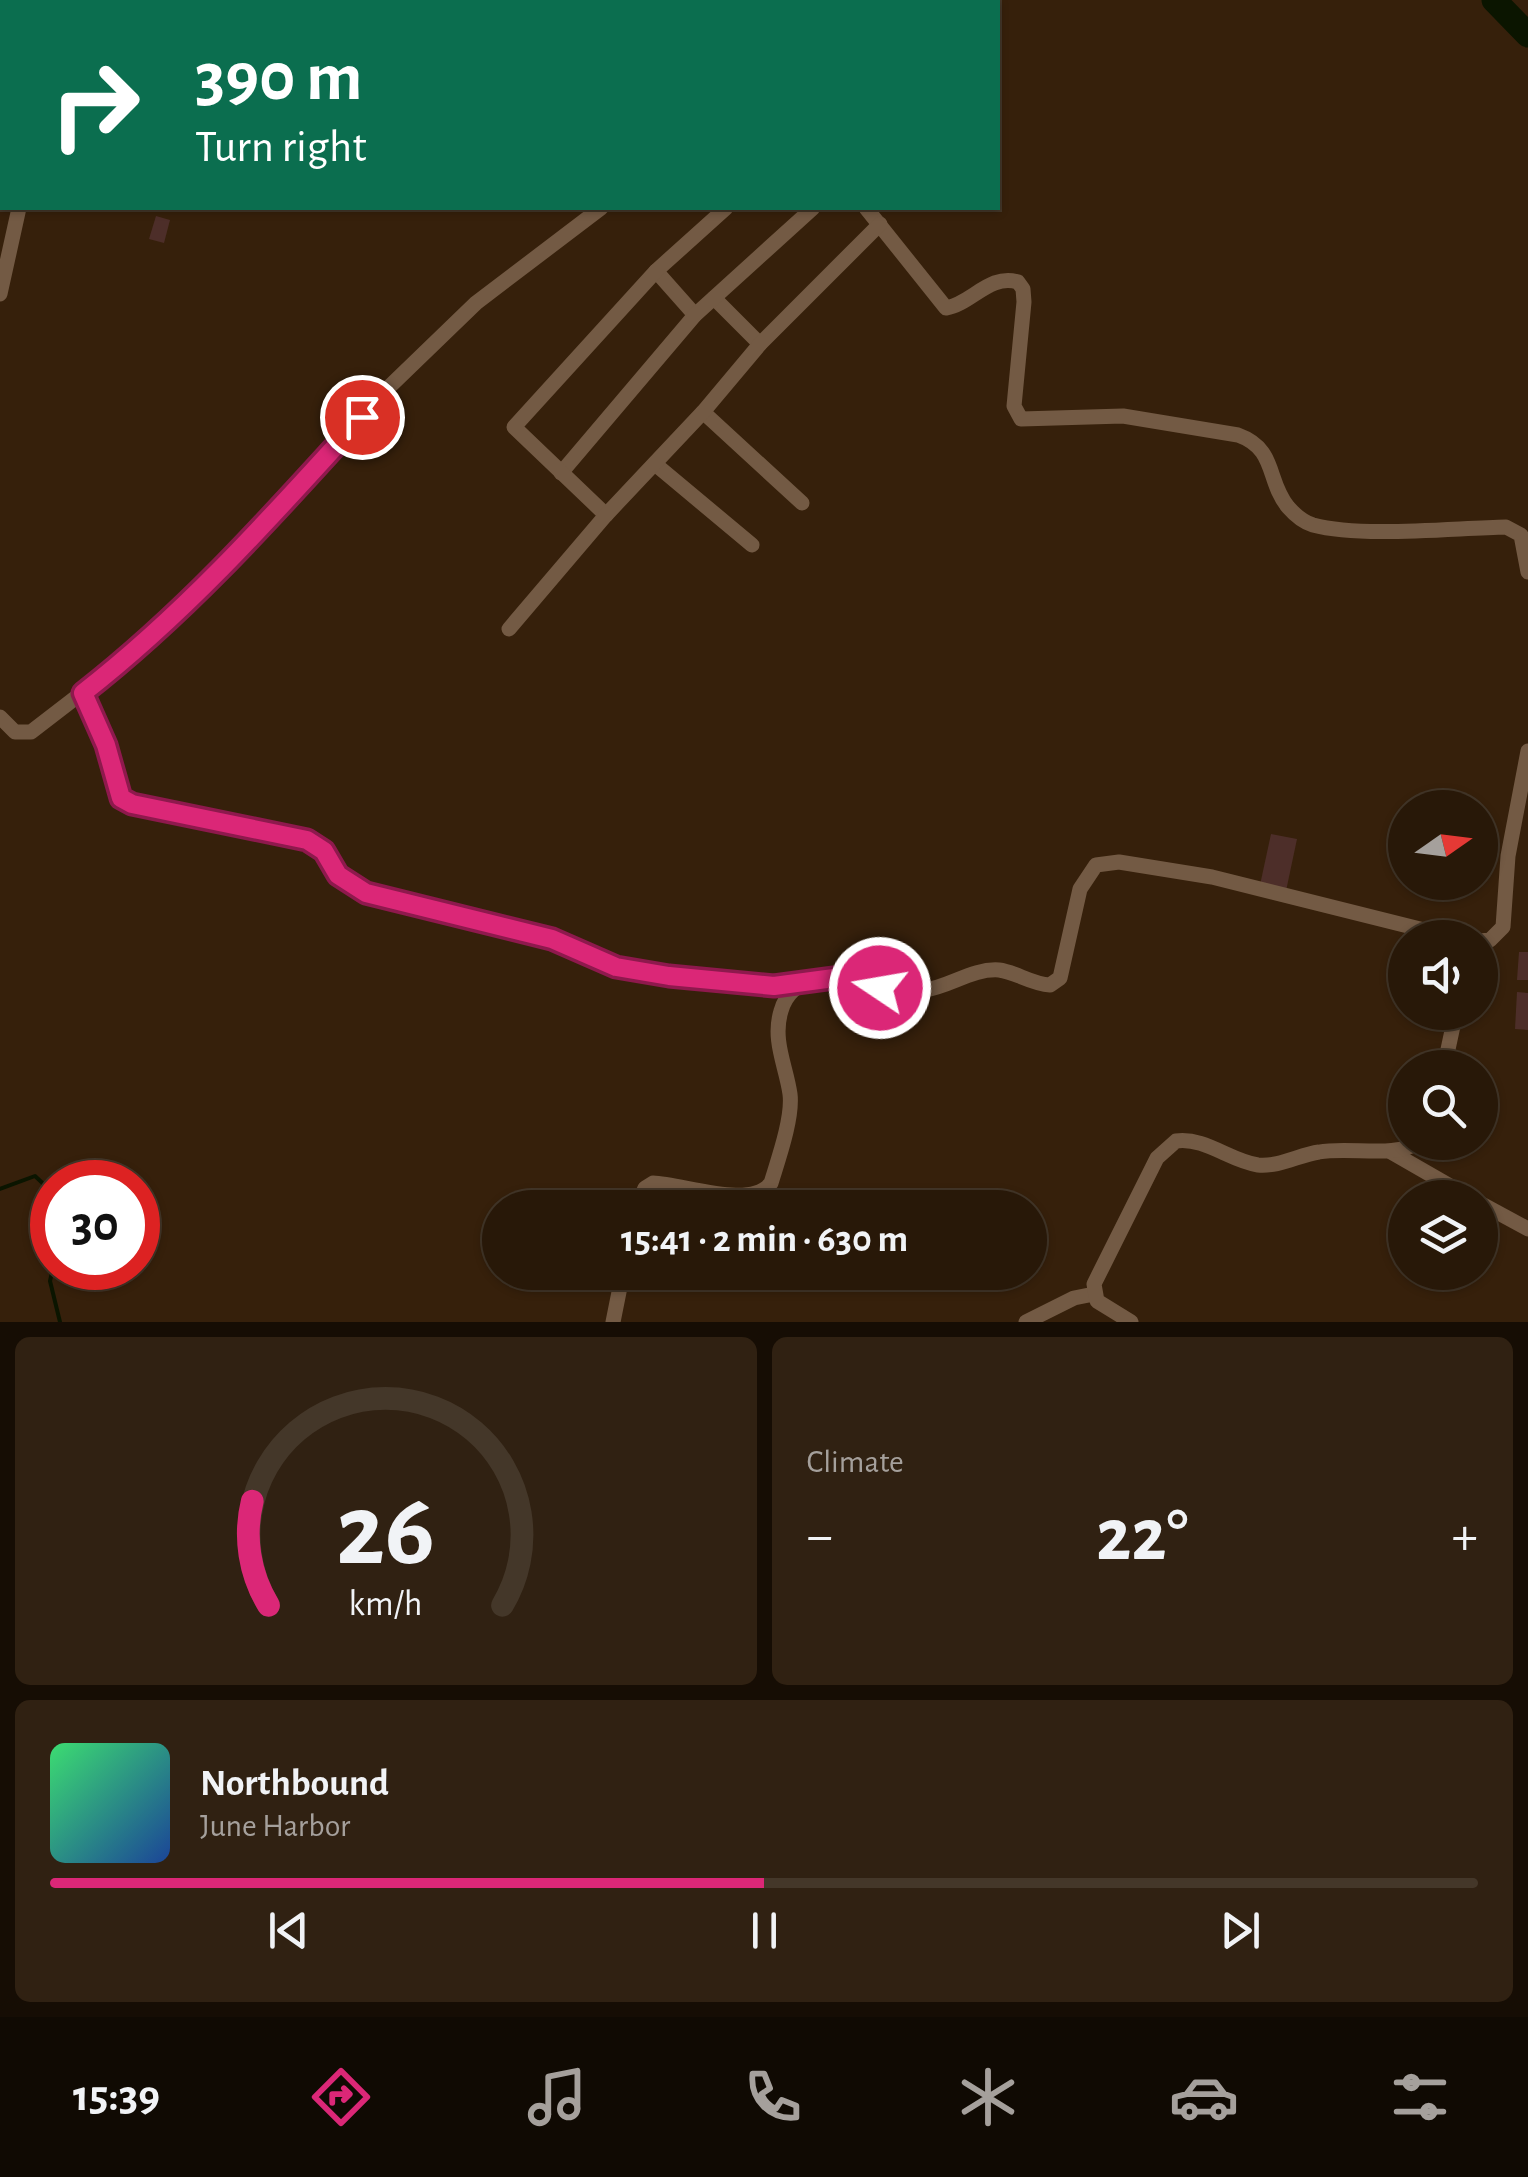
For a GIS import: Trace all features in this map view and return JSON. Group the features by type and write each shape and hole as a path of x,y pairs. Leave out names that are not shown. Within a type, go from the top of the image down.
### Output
{"street":[{"path":"0,294 20,210"},
{"path":"0,717 15,732 31,732 131,654 206,584 388,389 476,303 598,210"},
{"path":"606,515 514,427 656,271 724,210"},
{"path":"561,473 695,316 811,210"},
{"path":"868,210 946,308 992,284 1011,279 1018,282 1024,302 1014,406 1022,419 1123,416 1238,435 1262,449 1278,492 1298,518 1312,525 1362,530 1506,527 1521,535 1528,572"},
{"path":"509,629 760,344 880,224"},
{"path":"656,271 695,316"},
{"path":"714,298 760,344"},
{"path":"703,412 802,504"},
{"path":"655,464 752,545"},
{"path":"83,693 106,745 118,791 132,804 307,840 324,851 338,875 366,893 552,939 616,967 774,986 834,978 880,988 929,990 1000,970 1050,986 1060,978 1066,960 1080,889 1090,870 1105,862 1238,882 1388,921"},
{"path":"1498,931 1502,927 1508,856 1528,751"},
{"path":"1508,856 1528,858"},
{"path":"766,1190 771,1183 790,1097 778,1025 781,1008 801,984"},
{"path":"1132,1322 1104,1307 1094,1294 1098,1272 1158,1158 1176,1140 1196,1141 1259,1165 1336,1150 1388,1152"},
{"path":"1405,1160 1440,1180"},
{"path":"644,1190 653,1184 696,1190"},
{"path":"1498,1213 1528,1229"},
{"path":"613,1322 619,1290"},
{"path":"1026,1322 1074,1298 1094,1294"}],"building":[{"path":"156,216 170,220 164,243 149,239"},
{"path":"1271,834 1297,839 1286,891 1260,885"},
{"path":"1519,952 1528,952 1528,980 1517,980"},
{"path":"1517,992 1528,993 1528,1030 1515,1029"}],"waterway":[{"path":"1494,0 1528,35"},
{"path":"0,1189 30,1178"},
{"path":"52,1290 60,1322"}],"route":[{"path":"362,417 206,584 83,693 106,745 121,798 132,804 307,840 324,851 332,867 349,885 366,893 552,939 616,967 774,986 834,978 880,988"}]}
